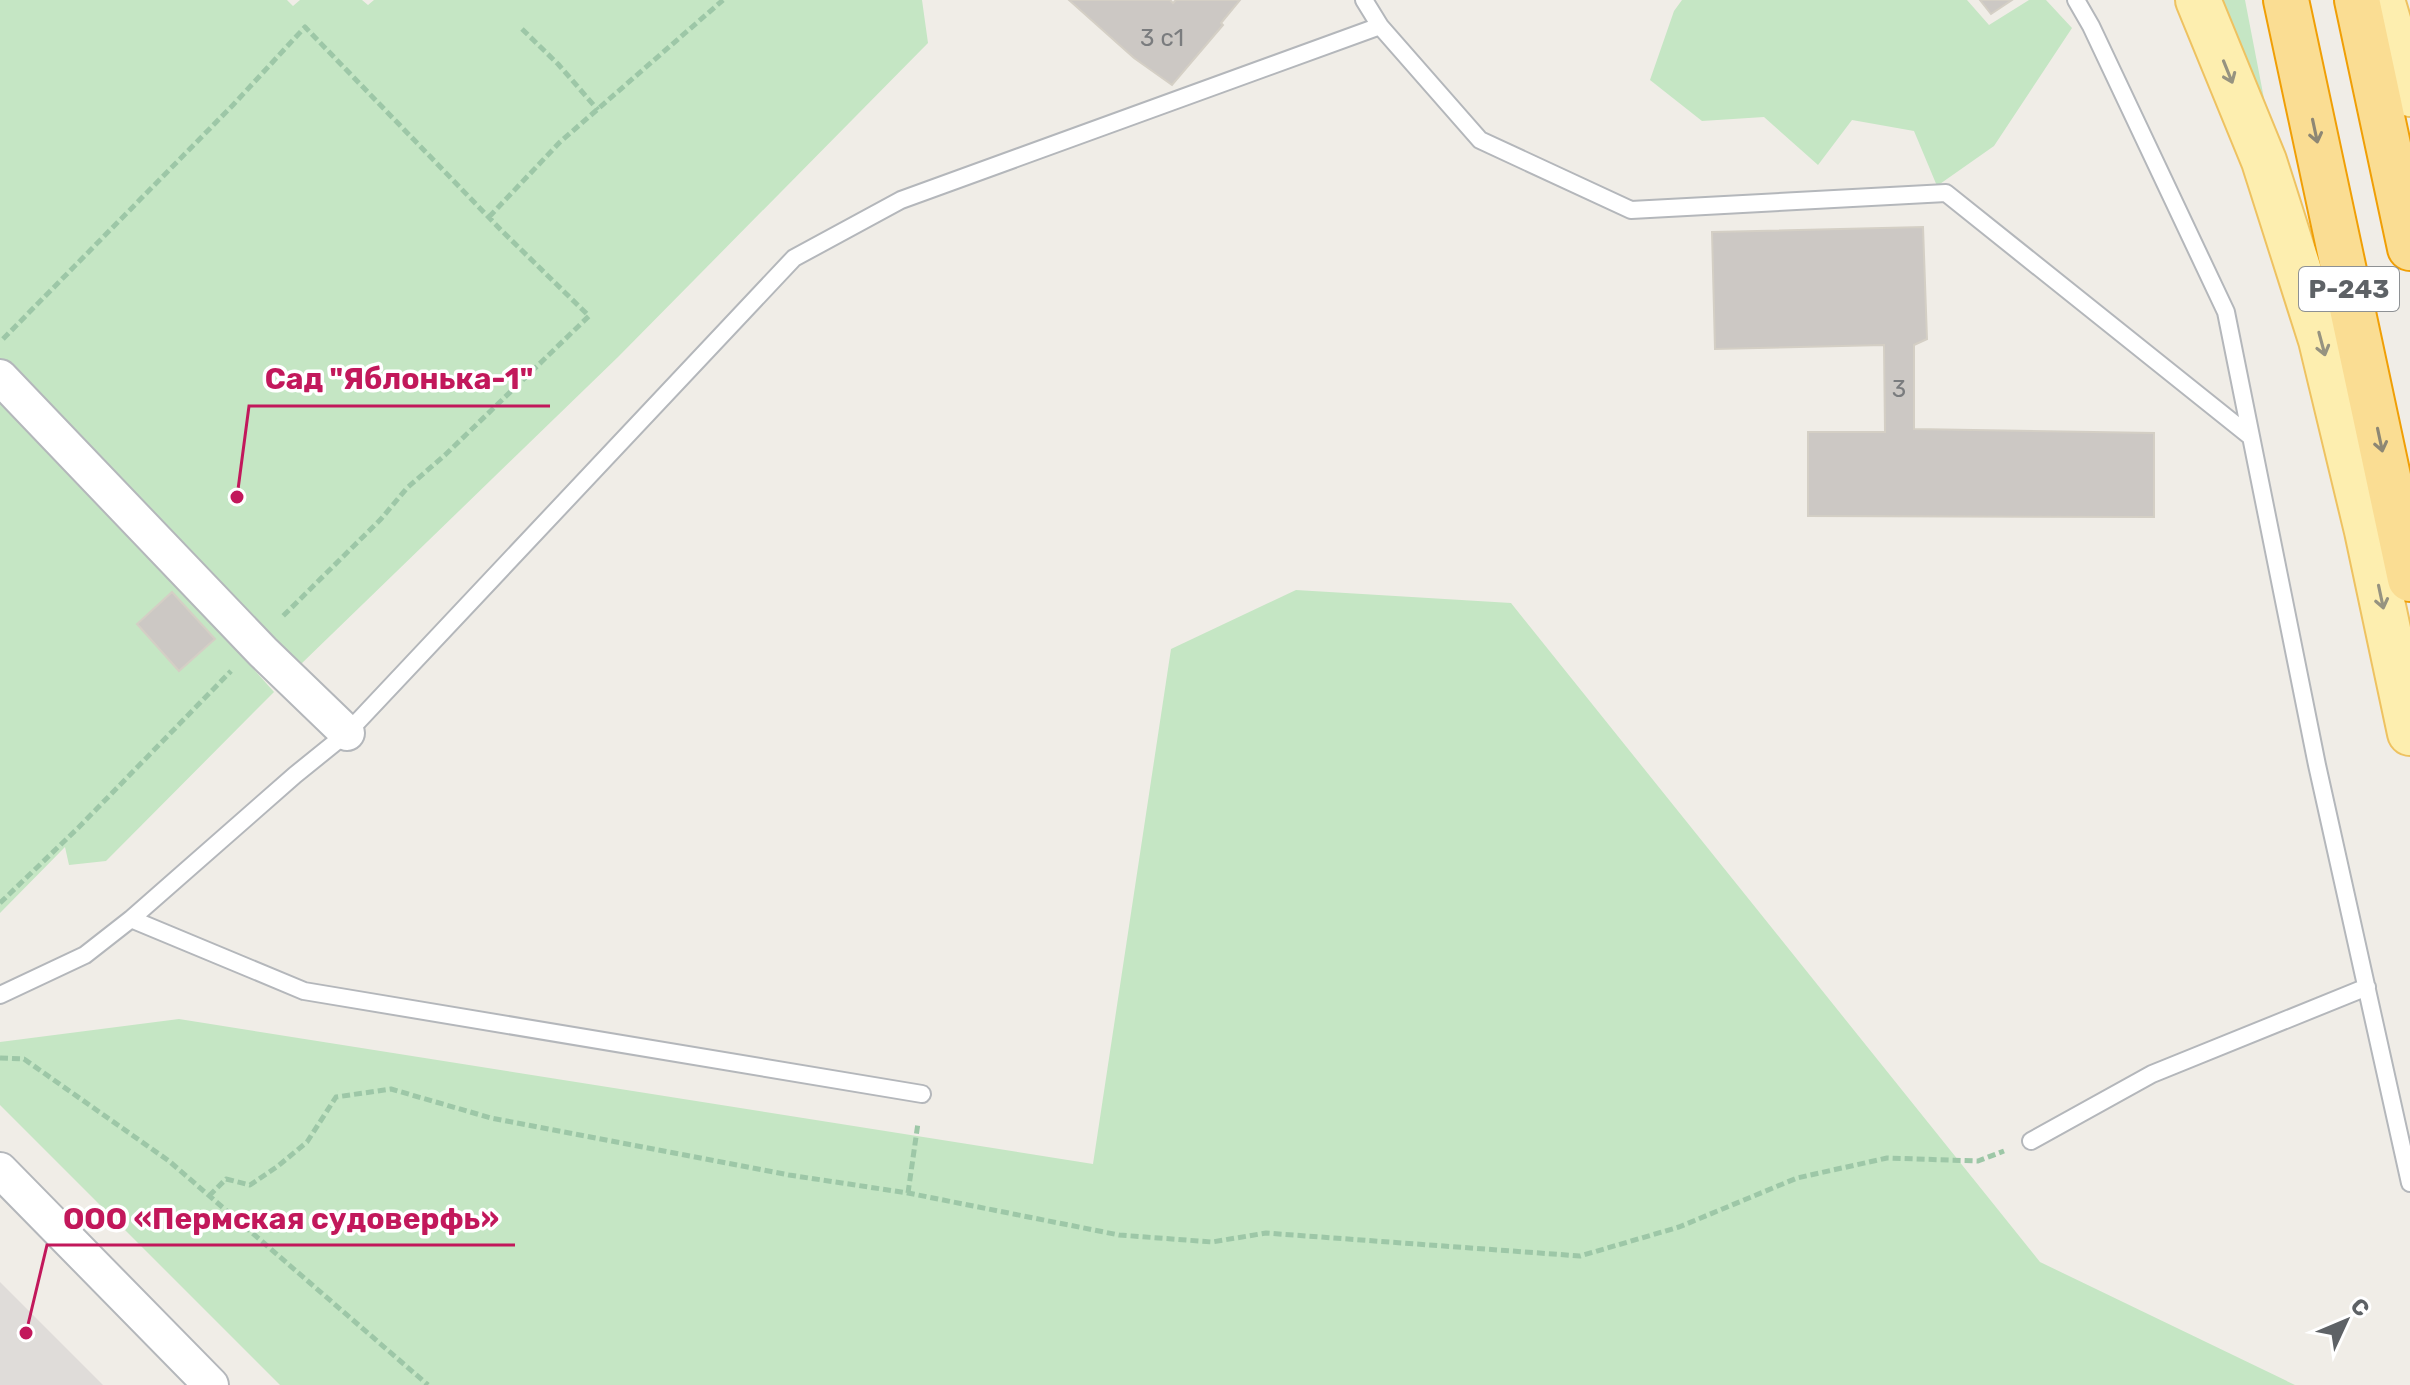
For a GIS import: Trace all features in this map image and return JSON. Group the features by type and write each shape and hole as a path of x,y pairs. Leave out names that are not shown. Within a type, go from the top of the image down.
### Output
{"highway":[{"name":"Р-243","path":"2286,0 2410,579"},
{"name":"Р-243","path":"2357,0 2410,248"}],"main road":[{"path":"2198,0 2264,161 2321,340 2367,531 2410,733"},
{"path":"2382,0 2410,94"}],"street":[{"path":"0,377 255,643 347,733"},
{"path":"0,1170 211,1385"}],"lane":[{"path":"1364,0 1380,26 1480,140 1631,210 1946,193 2251,437"},
{"path":"2076,0 2226,312 2317,765 2410,1183"},
{"path":"0,995 85,955 347,733 794,258 901,200 1380,26"},
{"path":"131,919 304,991 922,1094"},
{"path":"2031,1141 2152,1074 2367,987"}],"path":[{"path":"489,217 560,142 723,0"},
{"path":"0,342 305,27 589,316 407,488 381,519 255,643 202,703 0,903"},
{"path":"522,29 598,110"},
{"path":"0,1058 24,1059 169,1161 428,1385"},
{"path":"209,1196 226,1179 250,1185 278,1166 307,1142 336,1097 391,1089 491,1118 789,1175 908,1193 1119,1235 1212,1242 1266,1233 1580,1256 1679,1227 1797,1178 1887,1158 1978,1161 2031,1141"},
{"path":"908,1193 922,1094"}],"shaded area":[{"path":"0,1282 103,1385 0,1385"}],"green space":[{"path":"0,0 287,0 293,6 300,0 362,0 368,5 374,0 922,0 928,43 618,357 300,665 276,639 250,665 274,692 106,861 69,865 65,847 0,913"},
{"path":"1682,0 1967,0 1989,25 2029,0 2046,0 2072,28 1994,146 1937,186 1914,131 1852,120 1818,165 1764,117 1702,121 1650,80 1674,11"},
{"path":"2208,0 2245,0 2277,166"},
{"path":"1296,590 1511,603 2040,1262 2295,1385 280,1385 0,1105 0,1042 179,1019 1093,1164 1171,649"}],"building":[{"path":"1069,0 1170,0 1173,3 1176,0 1240,0 1172,85 1134,58"},
{"path":"1980,0 2012,0 1991,14"},
{"path":"1923,227 1927,339 1914,345 1914,429 2154,433 2154,517 1808,516 1808,432 1885,432 1884,345 1715,349 1712,232"},
{"path":"172,592 215,639 179,671 137,624"}],"place":[{"name":"Сад \"Яблонька-1\"","path":"237,497"},
{"name":"ООО «Пермская судоверфь»","path":"26,1333"}]}
